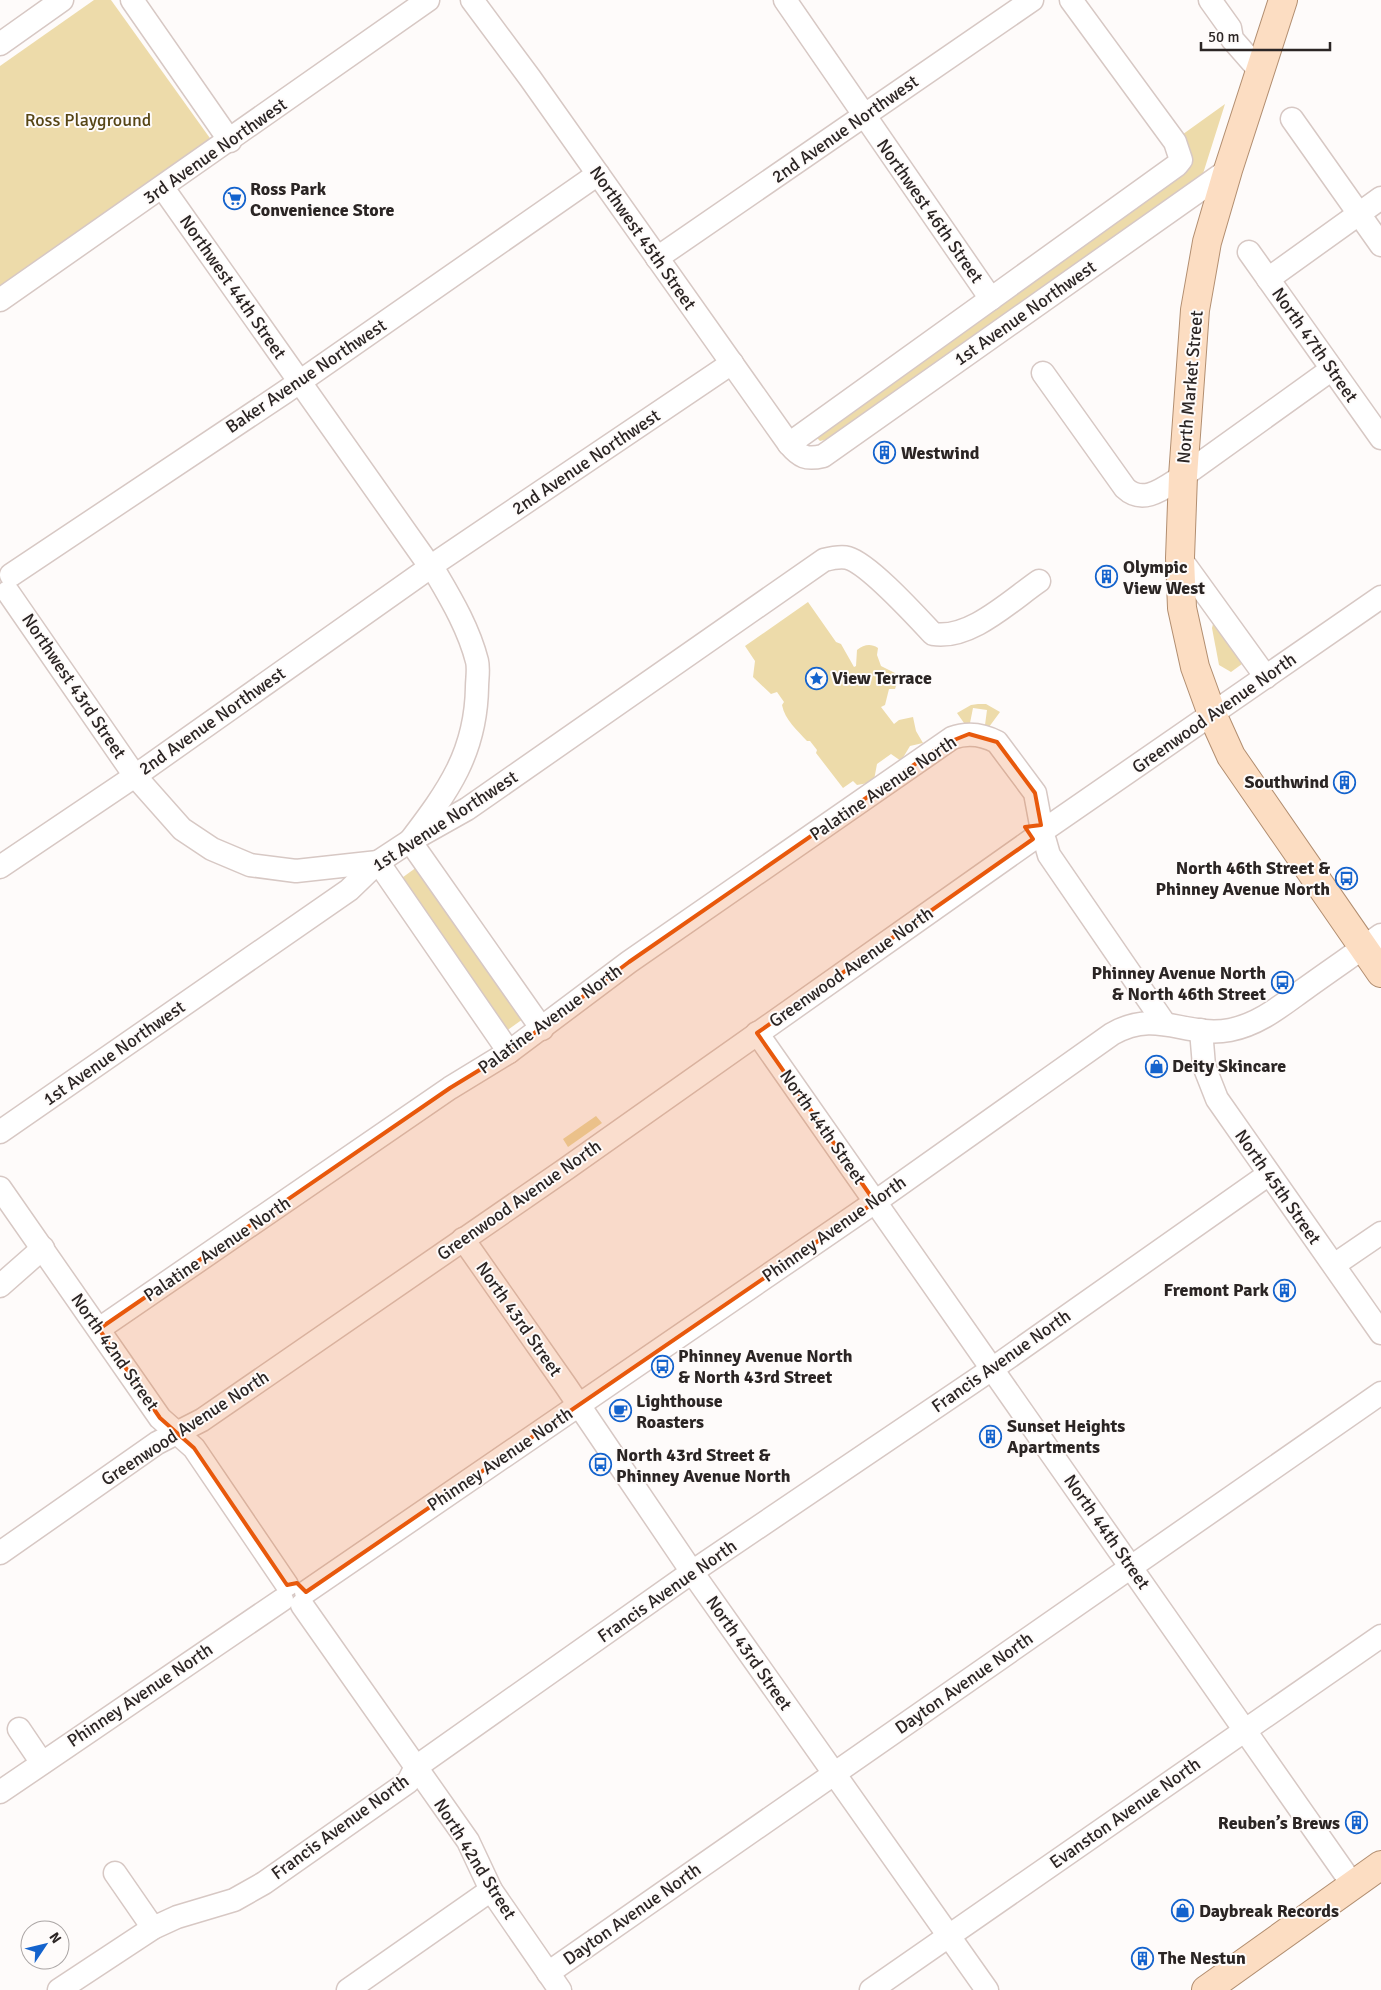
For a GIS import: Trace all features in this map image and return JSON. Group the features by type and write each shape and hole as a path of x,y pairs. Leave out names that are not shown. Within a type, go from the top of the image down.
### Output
{"main road":[{"name":"North Market Street","path":"1283,0 1228,170 1208,242 1195,310 1183,476 1180,558 1182,608 1195,667 1212,714 1231,756 1372,942 1381,973"},
{"path":"1206,1990 1381,1865"}],"street":[{"path":"0,44 62,0"},
{"path":"132,0 230,140"},
{"name":"3rd Avenue Northwest","path":"0,300 163,188 428,0"},
{"name":"Northwest 45th Street","path":"472,0 789,444 798,455 808,460 823,456"},
{"name":"Northwest 46th Street","path":"785,0 991,298"},
{"name":"2nd Avenue Northwest","path":"657,258 1032,0"},
{"name":"1st Avenue Northwest","path":"789,444 1177,165 1181,160 1175,142 1072,0"},
{"path":"1210,0 1230,28 1232,39 1260,71"},
{"path":"1292,119 1381,245"},
{"name":"1st Avenue Northwest","path":"823,456 1228,170"},
{"name":"Baker Avenue Northwest","path":"5,583 598,174"},
{"name":"Northwest 44th Street","path":"163,188 431,566 463,623 478,663 477,699 463,762 445,794 410,841"},
{"path":"1268,279 1381,198"},
{"name":"North 47th Street","path":"1249,252 1381,438"},
{"name":"2nd Avenue Northwest","path":"0,867 135,776 431,566 732,363"},
{"path":"1042,373 1124,488 1131,494 1143,496 1158,492 1183,476 1332,370"},
{"name":"1st Avenue Northwest","path":"0,1132 349,890 378,862 410,841 468,809 824,560 848,558 885,586 933,634 943,636 966,631 1039,581"},
{"path":"1180,558 1266,677"},
{"name":"Northwest 43rd Street","path":"5,583 135,776 182,829 212,849 250,865 296,871 378,862"},
{"name":"Greenwood Avenue North","path":"0,1553 157,1443 178,1434 202,1420 1381,598"},
{"name":"Palatine Avenue North","path":"99,1330 450,1088 509,1052 629,962 944,744 961,735 979,735 997,742 1004,749 1035,793 1042,833"},
{"path":"1042,833 1049,855 1165,1024"},
{"path":"410,841 542,1029"},
{"path":"378,862 509,1052"},
{"name":"Phinney Avenue North","path":"0,1792 42,1762 579,1405 875,1202 1112,1034 1137,1023 1165,1024 1201,1030 1228,1030 1254,1023 1372,942"},
{"name":"North 45th Street","path":"1201,1030 1204,1066 1212,1088 1269,1174 1381,1333"},
{"name":"North 44th Street","path":"757,1033 1131,1565 1353,1885"},
{"name":"Francis Avenue North","path":"59,1990 153,1928 178,1917 234,1900 264,1883 408,1782 416,1767 692,1572 992,1368 1269,1174"},
{"name":"North 42nd Street","path":"0,1188 160,1418 194,1448 294,1595 468,1841 491,1890 554,1981"},
{"path":"1334,1265 1381,1233"},
{"name":"North 43rd Street","path":"463,1239 579,1405 692,1572 987,1990"},
{"path":"0,1286 43,1248"},
{"name":"Dayton Avenue North","path":"554,1981 834,1775 1131,1565 1381,1393"},
{"name":"Evanston Avenue North","path":"871,1990 1381,1636"},
{"path":"19,1729 42,1762"},
{"path":"115,1873 153,1928"},
{"path":"348,1990 491,1890"}],"highlighted area":[{"path":"969,734 997,742 1035,793 1041,825 1025,827 1033,839 757,1033 875,1202 306,1592 297,1583 287,1585 194,1448 160,1418 99,1329 450,1088 509,1052 629,962 944,744"}],"green space":[{"name":"Ross Playground","path":"94,0 111,0 212,141 0,290 0,66"},
{"path":"1225,104 1201,180 828,439 820,441 816,437 1165,185 1179,137"},
{"path":"808,602 836,642 841,644 854,667 856,666 857,650 867,645 878,648 877,655 881,666 895,673 898,680 895,689 889,689 885,705 881,707 894,724 899,720 913,717 916,731 923,743 910,746 901,761 891,754 877,764 874,780 868,783 857,785 853,781 843,788 816,753 817,750 810,741 807,741 795,729 784,710 782,705 784,702 777,692 771,694 753,677 755,661 745,646"},
{"path":"1213,624 1242,664 1231,672 1219,665 1212,628"},
{"path":"986,704 1000,712 989,727 985,725 987,710 973,708 970,723 964,723 957,713 971,705"},
{"path":"417,867 523,1019 505,1032 399,880"},
{"path":"596,1116 602,1123 568,1147 563,1139"}],"place":[{"name":"Ross Park Convenience Store","path":"234,199"},
{"name":"Westwind","path":"885,453"},
{"name":"Olympic View West","path":"1107,577"},
{"name":"View Terrace","path":"816,678"},
{"name":"Southwind","path":"1345,782"},
{"name":"North 46th Street & Phinney Avenue North","path":"1346,878"},
{"name":"Phinney Avenue North & North 46th Street","path":"1282,983"},
{"name":"Deity Skincare","path":"1156,1066"},
{"name":"Fremont Park","path":"1285,1290"},
{"name":"Phinney Avenue North & North 43rd Street","path":"662,1366"},
{"name":"Lighthouse Roasters","path":"620,1411"},
{"name":"Sunset Heights Apartments","path":"991,1436"},
{"name":"North 43rd Street & Phinney Avenue North","path":"600,1465"},
{"name":"Reuben’s Brews","path":"1356,1823"},
{"name":"Daybreak Records","path":"1183,1911"},
{"name":"The Nestun","path":"1142,1958"}]}
